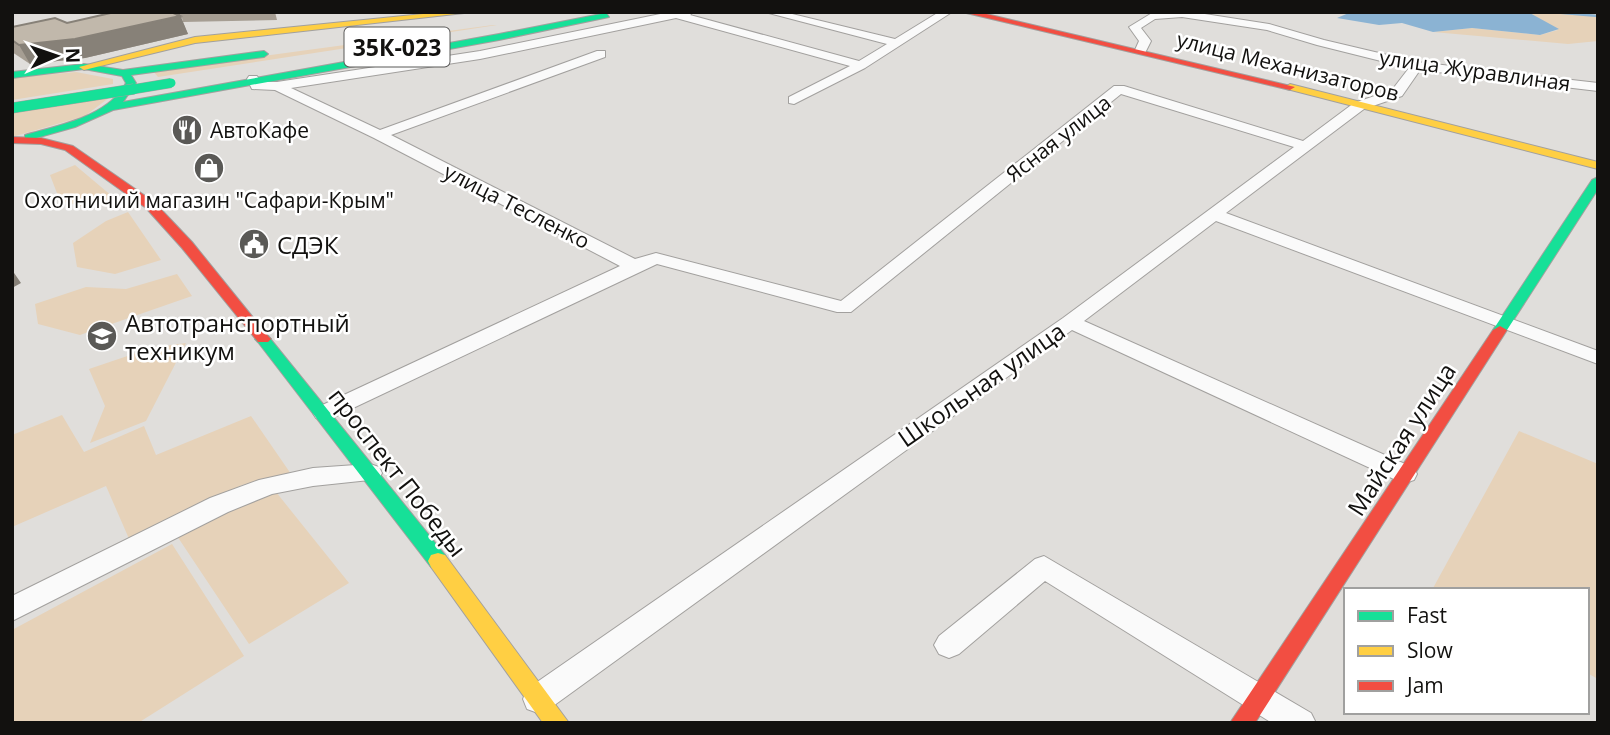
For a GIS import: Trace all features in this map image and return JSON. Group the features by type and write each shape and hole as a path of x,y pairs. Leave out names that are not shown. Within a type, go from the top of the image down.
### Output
{"main road":[{"path":"13,74 84,67 195,40 469,12"},
{"path":"397,36 587,12"},
{"name":"35К-023","path":"12,102 622,12"},
{"name":"улица Механизаторов","path":"966,12 1140,50 1598,166"},
{"path":"110,107 253,79 499,37 601,14"},
{"path":"84,67 119,71 287,51"},
{"path":"119,71 132,55"},
{"path":"69,148 73,131 123,98 132,86 129,78 119,71"},
{"name":"35К-023","path":"12,108 171,80"},
{"path":"13,140 90,118"},
{"name":"проспект Победы","path":"13,140 41,141 69,148 150,205 187,245 324,413 468,598 556,723"},
{"name":"Майская улица","path":"1250,710 1598,180"}],"street":[{"path":"277,86 480,55 621,28 673,13 689,12"},
{"path":"770,12 897,43"},
{"path":"794,100 861,65 947,12"},
{"path":"673,13 861,65"},
{"name":"улица Журавлиная","path":"1140,50 1145,41 1135,27 1152,16 1182,14 1282,30 1321,43 1417,66 1598,87"},
{"path":"379,135 601,54"},
{"name":"Школьная улица","path":"538,699 1070,322 1359,106 1397,93 1417,66"},
{"name":"улица Тесленко","path":"253,79 257,86 277,86 379,135 634,266"},
{"name":"Ясная улица","path":"634,266 656,258 844,308 1119,89 1305,146"},
{"path":"1215,215 1598,358"},
{"path":"324,413 634,266"},
{"path":"1070,322 1405,474"},
{"path":"12,609 219,505 268,486 313,477 370,472"},
{"path":"949,645 1044,567 1250,710 1300,723"}],"shaded area":[{"path":"1528,12 1598,12 1598,41 1568,44 1433,32 1472,28 1540,35 1558,30"},
{"path":"497,25 158,77 153,71"},
{"path":"76,72 113,79 113,84 12,100 12,78"},
{"path":"110,97 85,116 12,137 12,113"},
{"path":"75,165 119,202 87,207 60,201 50,175"},
{"path":"128,212 161,260 115,274 77,267 73,243 106,221"},
{"path":"177,274 192,296 80,335 38,324 35,304 86,287 126,289"},
{"path":"186,343 146,421 90,443 105,406 89,369 151,348"},
{"path":"62,415 84,452 144,426 156,455 251,416 291,474 242,485 130,541 106,486 12,527 12,435"},
{"path":"1519,431 1598,464 1598,679 1589,674 1589,588 1433,588"},
{"path":"272,487 349,583 249,644 177,536"},
{"path":"172,544 244,656 138,723 12,723 12,630"}],"water":[{"path":"1351,12 1528,12 1559,29 1540,35 1472,28 1433,32 1402,23 1379,25 1337,18"}],"building":[{"path":"115,12 171,12 180,16 75,39 19,45 12,40 12,27 55,18 67,23"}],"waterway":[{"path":"1552,12 1598,16"}],"traffic: fast":[{"path":"110,107 499,37 606,15"},
{"path":"123,73 264,54"},
{"path":"12,75 84,66 126,74 131,83 125,94 103,112 29,137"},
{"path":"12,108 171,83"},
{"path":"1500,330 1598,180"},
{"path":"263,339 438,561"}],"traffic: slow":[{"path":"84,67 195,40 469,12"},
{"path":"1290,87 1598,166"},
{"path":"438,561 557,723"}],"traffic: jam":[{"path":"966,12 1290,87"},
{"path":"13,140 41,141 69,148 150,205 187,245 263,339"},
{"path":"1242,723 1500,330"}],"place":[{"name":"АвтоКафе","path":"187,130"},
{"name":"Охотничий магазин \"Сафари-Крым\"","path":"209,168"},
{"name":"СДЭК","path":"254,244"},
{"name":"Автотранспортный техникум","path":"102,336"}]}
